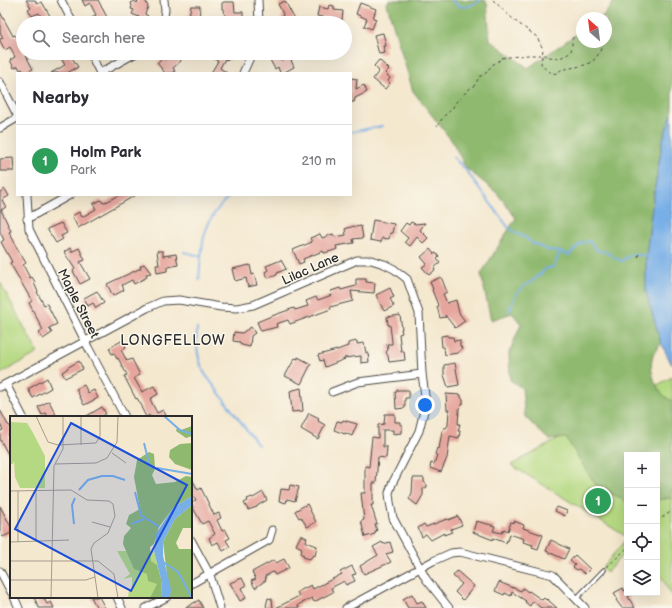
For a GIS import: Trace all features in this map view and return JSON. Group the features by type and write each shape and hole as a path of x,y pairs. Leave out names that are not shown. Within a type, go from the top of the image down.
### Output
{"street":[{"path":"61,0 69,16"},
{"path":"164,0 164,16"},
{"path":"258,0 259,16"},
{"path":"94,60 100,72"},
{"path":"102,72 123,60"},
{"path":"244,72 249,60"},
{"path":"0,82 16,113"},
{"path":"0,128 16,119"},
{"name":"Maple Street","path":"27,196 27,219 29,229 124,416"},
{"path":"27,219 68,196"},
{"name":"Lilac Lane","path":"3,386 126,319 163,301 179,300 237,308 253,305 357,260 371,260 394,269 407,279 419,313 422,374 426,403 418,431 399,467 389,493 390,502 393,518 426,579 448,608"},
{"path":"332,392 358,382 422,374"},
{"path":"3,386 22,416"},
{"path":"192,584 210,575 269,540 272,530"},
{"path":"192,542 210,575 220,608"},
{"path":"346,608 420,568 451,553 460,552 553,575 585,608"},
{"path":"0,571 10,590"},
{"path":"14,598 19,608"},
{"path":"117,598 122,608"},
{"path":"146,608 165,598"}],"lane":[{"path":"576,599 604,570"}],"path":[{"path":"493,0 514,20 537,37 543,49 541,64 544,68 556,73 561,70 583,66 593,61 602,48"},
{"path":"437,126 466,91 475,85 479,77 486,73 492,65 501,58 509,56 542,55 554,58 565,56 570,53 572,48 572,39 574,36"},
{"path":"638,257 639,252"},
{"path":"660,519 672,511"},
{"path":"604,570 624,551"}],"green space":[{"path":"389,0 485,0 487,3 490,40 528,68 576,34 576,48 612,48 612,12 606,12 615,0 672,0 672,113 663,139 653,199 646,256 646,292 661,343 652,359 652,373 654,380 662,393 672,401 672,498 660,500 660,452 624,452 624,500 595,484 566,438 549,440 525,417 522,388 510,380 509,353 521,324 512,313 491,320 481,274 516,218 497,193 466,168 452,141 413,91 387,4"},
{"path":"0,282 38,353 0,374"},
{"path":"672,377 672,597 660,574 660,452 624,452 624,535 511,465"},
{"path":"624,542 624,553 607,572 602,568"}],"water":[{"path":"672,113 672,365 661,343 646,292 646,256 653,199 663,139"}],"building":[{"path":"26,0 35,0 37,4 42,2 50,16 41,16 39,13 32,16 28,9 31,8"},
{"path":"82,0 98,0 106,16 95,16 96,15 90,3 85,6"},
{"path":"138,0 145,0 148,7 145,14 148,16 137,16 132,14 134,10 131,9 131,3 135,1 137,3"},
{"path":"285,1 293,16 282,16 283,14 278,4"},
{"path":"234,2 235,12 243,12 243,16 225,16 224,9 222,9 222,3"},
{"path":"360,3 376,9 373,18 376,19 372,29 364,26 367,19 356,14"},
{"path":"329,5 334,6 334,10 343,11 342,16 317,16 319,7 328,9"},
{"path":"191,6 200,6 199,16 189,16"},
{"path":"0,12 13,36 16,36 16,60 28,60 33,69 24,72 22,69 20,70 18,66 14,68 10,60 15,57 10,47 5,50 0,41 0,39 3,38 0,32"},
{"path":"383,33 386,46 383,46 385,53 379,54 374,35"},
{"path":"62,60 74,60 78,67 69,72 53,72 65,65"},
{"path":"160,60 181,61 173,68 175,71 174,72 164,72 157,63"},
{"path":"216,60 224,60 220,68 226,72 212,72 218,61"},
{"path":"270,60 291,60 294,67 285,72 280,72 278,67 275,69"},
{"path":"379,60 389,69 385,73 390,78 388,81 390,83 385,89 373,79 379,71 374,66"},
{"path":"352,78 357,79 356,89 364,85 367,92 355,98 354,102 352,102"},
{"path":"13,158 14,171 0,171 0,159"},
{"path":"5,189 9,196 2,200 6,207 1,210 11,231 9,232 26,263 23,265 30,278 32,277 35,282 37,292 44,305 47,304 57,324 49,328 52,333 43,339 39,333 43,330 29,303 32,301 10,263 12,262 1,242 4,240 0,232 0,192"},
{"path":"118,196 134,196 78,228 72,216 79,212 82,217 96,209 93,204 101,200 103,203"},
{"path":"373,220 394,224 389,239 382,238 381,242 370,240"},
{"path":"411,222 415,224 425,223 420,230 428,238 423,243 417,237 410,246 405,242 408,238 400,231 406,223 409,225"},
{"path":"61,223 67,233 61,236 63,239 56,243 47,229"},
{"path":"354,226 361,226 363,238 353,239 354,243 336,246 337,249 332,251 324,253 323,251 303,259 304,262 299,264 293,250 312,242 310,238 320,234 322,238 333,234 335,237 346,235 345,229"},
{"path":"70,248 71,252 79,248 85,260 80,262 90,279 80,284 73,271 75,269 64,252"},
{"path":"430,249 439,257 437,259 440,263 429,275 422,267 427,264 421,257"},
{"path":"157,251 163,251 163,256 176,254 178,265 167,267 167,271 157,273 156,265 159,265"},
{"path":"281,260 286,269 277,273 277,275 268,278 265,272 268,270 266,266"},
{"path":"144,264 151,273 146,274 147,277 134,284 132,280 122,285 124,290 113,296 107,284 141,268 140,266"},
{"path":"250,265 252,275 254,274 257,285 248,287 246,278 235,281 232,269"},
{"path":"441,277 447,292 443,294 447,303 456,300 459,313 465,321 455,328 445,315 446,317 440,318 438,305 432,290 433,289 430,282"},
{"path":"356,279 366,279 366,282 375,283 374,293 351,291 353,301 330,307 331,309 290,324 288,320 276,324 277,327 261,331 257,322 294,308 295,310 308,306 306,301 316,297 318,300 332,295 331,291 356,286"},
{"path":"390,288 394,297 390,299 394,306 384,311 376,295"},
{"path":"97,291 104,303 96,308 93,303 88,306 84,298"},
{"path":"400,315 402,333 399,334 401,351 404,351 405,360 389,362 386,352 388,350 387,344 392,344 392,342 390,325 388,325 387,317"},
{"path":"251,327 255,333 251,336 250,347 240,344 240,342 233,341 234,332 242,333"},
{"path":"448,335 448,337 453,337 454,341 460,340 460,346 462,348 458,353 445,355 444,347 442,347 441,336"},
{"path":"123,340 126,347 121,350 127,361 132,359 140,375 134,378 142,392 154,386 158,394 150,399 157,413 163,410 166,416 146,416 142,409 143,408 137,398 136,399 124,376 127,375 118,358 117,359 114,353 112,354 109,348"},
{"path":"357,341 357,344 364,343 366,353 368,353 369,362 361,363 361,356 344,358 345,359 325,367 323,360 320,361 318,355 337,350 348,346 348,343"},
{"path":"298,357 311,364 301,384 285,376 295,358 298,359"},
{"path":"79,361 83,369 65,378 62,372"},
{"path":"455,363 459,385 448,387 444,375 444,365"},
{"path":"47,378 51,388 33,398 28,389"},
{"path":"84,385 88,393 94,390 98,398 84,405 76,389"},
{"path":"301,388 303,411 292,412 290,391"},
{"path":"397,390 409,390 409,398 405,398 405,408 396,409 395,392 397,392"},
{"path":"446,394 461,395 463,404 459,408 459,438 450,436 447,458 441,472 430,468 431,463 434,464 437,455 435,454 437,448 439,449 442,431 448,425 449,410 447,410"},
{"path":"49,401 56,416 48,416 46,413 42,415 38,407"},
{"path":"102,407 106,414 102,416 87,416"},
{"path":"0,410 10,426 10,434 8,435 10,439 10,458 0,439 0,431 3,430 0,424"},
{"path":"309,413 319,418 318,421 325,425 318,439 301,429"},
{"path":"385,414 395,414 395,422 400,422 400,425 402,424 402,430 401,433 393,434 393,430 383,430 383,447 387,447 386,458 378,457 376,483 373,483 373,505 371,505 377,524 375,524 377,531 375,531 375,534 365,537 361,521 364,520 361,493 365,493 365,466 369,467 372,437 378,438 378,425 384,424"},
{"path":"343,420 357,424 352,436 334,430 337,421 342,422"},
{"path":"413,478 424,478 424,482 427,485 427,487 423,489 423,495 417,505 409,499 412,493"},
{"path":"192,479 198,490 201,488 214,515 219,513 221,518 217,520 222,531 225,529 230,538 226,540 230,547 223,551 218,542 212,545 209,538 215,534 208,521 202,524 192,506 192,503 196,500 192,493"},
{"path":"290,485 299,487 295,501 287,499 286,503 279,501 281,489 289,490"},
{"path":"263,492 267,500 257,507 248,510 244,503 248,501 247,499 253,498"},
{"path":"307,504 316,522 307,527 295,511"},
{"path":"0,506 10,525 10,534 3,537 0,532"},
{"path":"557,507 567,511 565,516 555,511"},
{"path":"458,516 462,525 451,529 452,532 444,535 444,533 431,540 426,534 422,537 418,528 424,524 426,527"},
{"path":"476,521 495,526 493,531 502,533 504,529 508,531 511,522 514,523 514,521 524,525 523,528 543,535 538,549 532,547 533,545 523,542 524,539 510,534 506,543 493,538 493,540 473,532"},
{"path":"301,535 307,538 306,542 317,546 315,556 313,555 310,559 303,557 304,555 301,554 302,548 296,545"},
{"path":"551,540 569,549 564,559 546,551"},
{"path":"382,542 383,544 390,542 393,552 386,554 391,562 364,574 360,566 378,555 373,547"},
{"path":"575,555 590,569 585,574 579,569 577,570 573,567 575,565 570,561"},
{"path":"284,559 289,568 275,575 273,572 265,576 266,580 255,588 251,581 256,579 252,572 274,560 276,563"},
{"path":"352,566 356,574 352,575 355,581 346,585 344,581 331,588 333,592 314,602 312,598 298,605 299,608 276,608 299,596 297,592 311,585 313,589 342,574 340,572"},
{"path":"457,571 474,586 463,600 455,592 462,584 453,576"},
{"path":"242,578 246,586 241,588 246,598 240,601 230,583"},
{"path":"499,582 521,591 523,588 542,600 544,598 546,600 547,599 557,608 541,608 533,601 530,606 525,602 526,601 512,592 511,596 495,591"},
{"path":"623,588 624,596 630,596 628,597 635,608 622,608 616,600 617,599 614,593"},
{"path":"412,594 417,603 422,601 426,608 408,608 403,599"},
{"path":"34,598 44,598 47,604 51,602 54,608 39,608"},
{"path":"92,598 100,598 105,608 97,608"},
{"path":"268,598 272,599 273,608 268,608 266,606"},
{"path":"199,600 203,608 185,608"}],"waterway":[{"path":"451,0 462,7 469,6 481,0"},
{"path":"352,132 382,126"},
{"path":"453,157 465,169 508,227 532,243 548,250 569,255 580,244 589,241 598,251 609,253 622,261 631,255 647,256"},
{"path":"199,280 201,255 208,224 221,205 230,196"},
{"path":"184,252 200,256"},
{"path":"509,311 516,294 547,268 554,267 560,252"},
{"path":"197,328 198,352 200,363 205,374 258,445"}],"place":[{"name":"Holm Park","path":"598,501"}],"district":[{"name":"LONGFELLOW","path":"173,340"}]}
